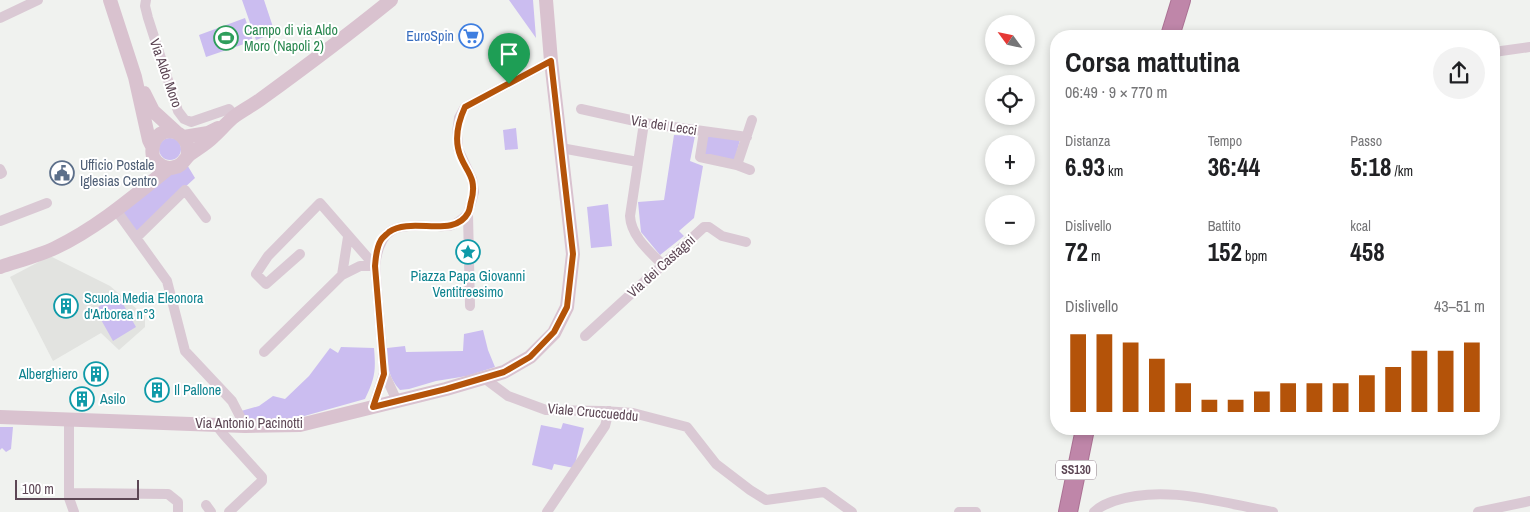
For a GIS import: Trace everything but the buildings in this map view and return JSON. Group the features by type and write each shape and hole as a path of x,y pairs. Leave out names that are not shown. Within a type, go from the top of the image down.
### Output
{"highway":[{"path":"1172,30 1181,0"},
{"name":"SS130","path":"1068,512 1083,435"}],"street":[{"path":"0,18 38,0"},
{"path":"110,0 135,77 149,140 159,164 169,168"},
{"name":"Via Aldo Moro","path":"146,0 144,6 178,111 184,119 191,122 229,109 239,113"},
{"path":"239,113 245,106 382,0"},
{"path":"0,266 54,248 86,232 169,168 180,165 239,113 282,83 391,0"},
{"name":"Via Antonio Pacinotti","path":"2,416 245,426 300,425 484,378 504,372 530,357 554,332 567,307 573,254 546,0"},
{"path":"1500,51 1530,47"},
{"path":"470,306 468,214 474,192 472,179 458,149 457,133 459,118 465,107 551,61"},
{"path":"135,77 153,111 180,135 188,146 187,157"},
{"name":"Via dei Lecci","path":"581,109 644,122 747,137"},
{"path":"737,165 752,120"},
{"path":"644,122 630,216 632,228 640,241 663,265"},
{"path":"138,192 147,176 157,137 162,133 168,131 180,135 208,133 223,126"},
{"path":"704,132 700,157 737,165 750,170"},
{"path":"561,148 638,162"},
{"path":"0,169 2,173 0,174"},
{"path":"136,238 185,190 206,218"},
{"path":"0,221 47,203"},
{"path":"300,254 266,284 256,274 268,256 320,203 375,266"},
{"path":"116,210 167,280 186,351 232,401 245,426"},
{"path":"397,400 384,374 375,266 376,252 382,238 394,229 408,225 450,226 460,222 468,214"},
{"name":"Via dei Castagni","path":"585,336 704,227 709,227 722,236 746,242"},
{"path":"342,275 348,236"},
{"path":"264,352 342,275 360,266 375,266"},
{"path":"373,407 384,374"},
{"name":"Viale Cruccueddu","path":"484,378 508,396 546,410 633,413 687,427 716,464 766,500 824,492 852,512"},
{"path":"548,512 604,426 608,411"},
{"path":"69,419 69,493 74,512"},
{"path":"216,425 262,477 262,481 254,490 229,512"},
{"path":"69,493 168,494 178,502 178,512"},
{"path":"1094,512 1099,507 1120,499 1150,494 1174,494 1273,512"},
{"path":"1478,512 1530,501"},
{"path":"959,512 976,512"}],"shaded area":[{"name":"Campo di via Aldo Moro (Napoli 2)","path":"242,0 264,0 275,33 256,40"},
{"path":"509,0 533,0 536,38"},
{"name":"Campo di via Aldo Moro (Napoli 2)","path":"245,18 253,41 206,57 199,35"},
{"path":"516,128 518,149 505,150 503,130"},
{"path":"706,134 740,140 734,162 702,154"},
{"path":"674,135 695,136 690,161 703,166 694,218 679,231 684,236 660,255 641,232 638,202 664,200"},
{"path":"170,138 178,141 181,149 178,157 170,160 162,157 159,149 162,141"},
{"path":"186,163 195,178 136,232 120,210"},
{"path":"608,204 612,246 591,248 587,207"},
{"path":"50,256 110,286 145,316 145,327 119,350 101,333 53,361 10,277"},
{"path":"118,295 136,327 113,341 95,309"},
{"path":"483,330 495,367 467,376 400,390 390,375 387,348 405,346 406,352 463,351 464,334"},
{"path":"341,347 374,348 374,374 365,399 283,422 246,423 241,411 259,406 273,396 285,399 309,376 330,348 338,353"},
{"path":"563,423 584,428 574,468 554,464 552,470 532,465 541,425 561,429"},
{"path":"0,427 13,427 11,449 6,452 2,448 0,450"}],"place":[{"name":"EuroSpin","path":"471,36"},
{"name":"Campo di via Aldo Moro (Napoli 2)","path":"226,38"},
{"name":"Ufficio Postale Iglesias Centro","path":"62,173"},
{"name":"Piazza Papa Giovanni Ventitreesimo","path":"468,252"},
{"name":"Scuola Media Eleonora d'Arborea n°3","path":"66,306"},
{"name":"Alberghiero","path":"96,374"},
{"name":"Il Pallone","path":"157,390"},
{"name":"Asilo","path":"82,399"}],"route":[{"path":"551,61 573,254 567,307 554,332 530,357 504,372 373,407 384,374 375,266 376,252 382,238 394,229 408,225 450,226 460,222 468,214 474,192 472,179 458,149 457,133 459,118 465,107 509,84 551,61"}]}
